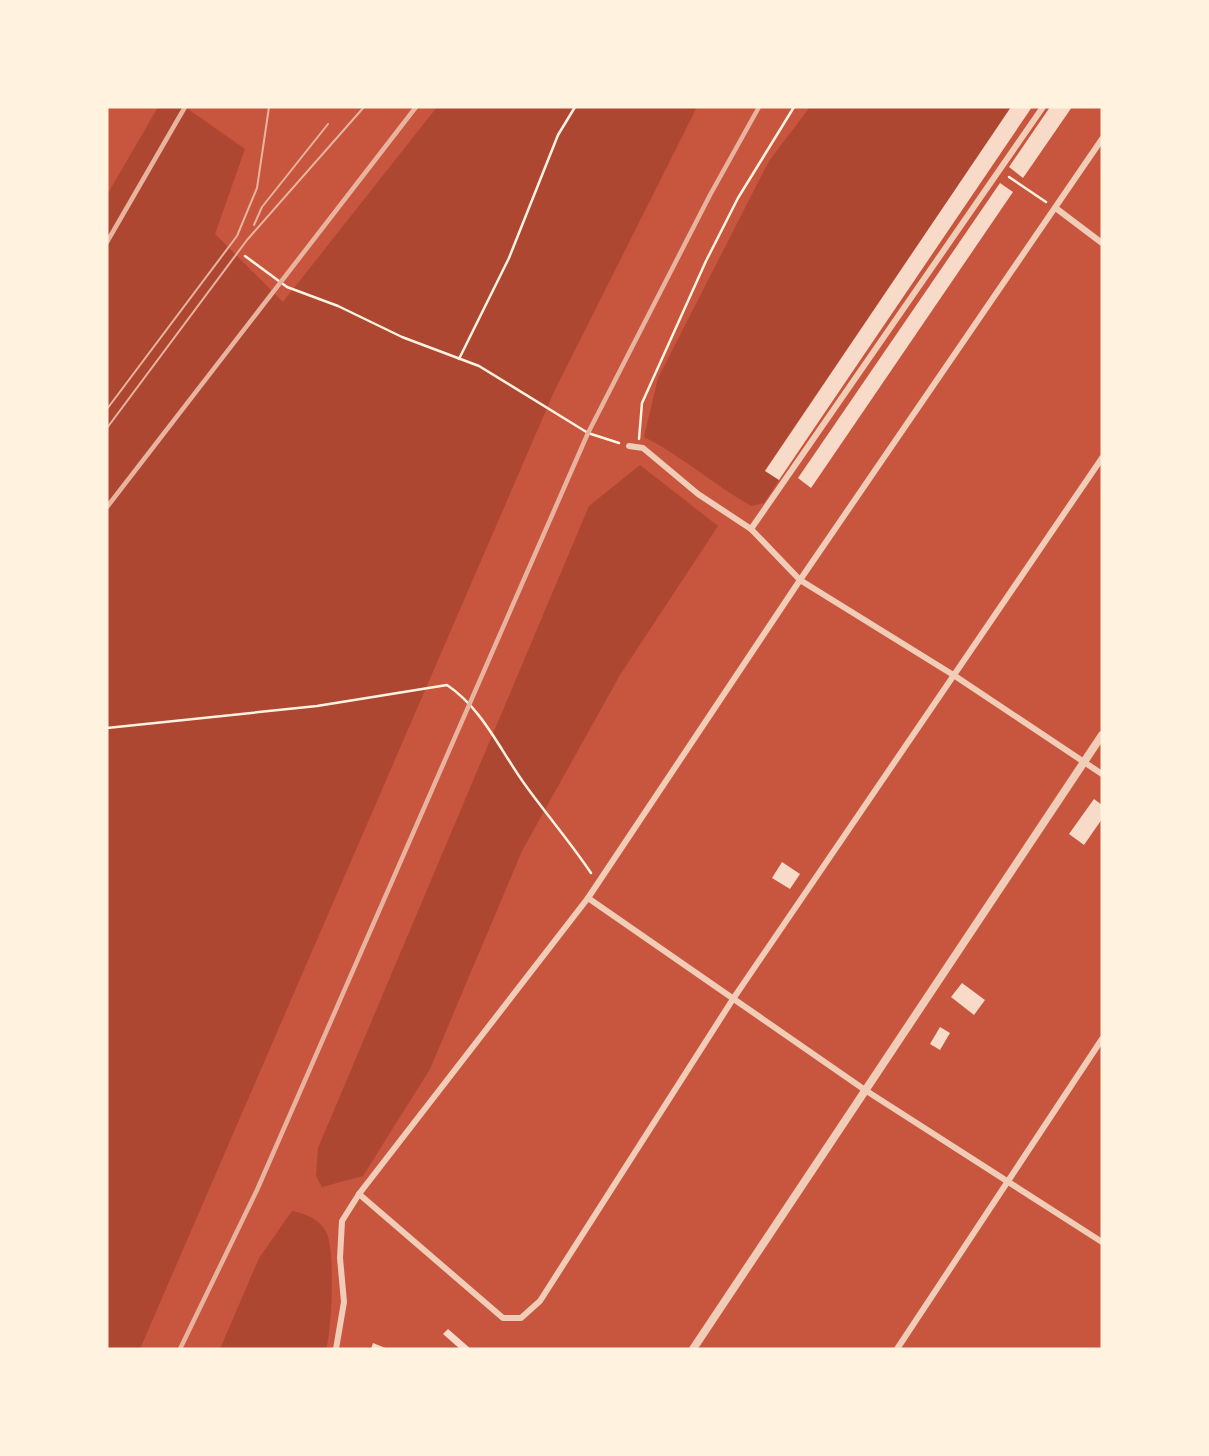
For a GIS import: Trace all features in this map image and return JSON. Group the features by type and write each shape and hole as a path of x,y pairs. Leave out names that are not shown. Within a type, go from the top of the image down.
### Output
{"street":[{"path":"751,529 1043,107"},
{"path":"336,1349 344,1302 340,1258 342,1222 359,1194 598,884 800,580 1102,139"},
{"path":"1056,209 1102,243"},
{"path":"629,446 643,448 698,494 751,529 800,580 955,676 1102,774"},
{"path":"359,1194 484,1305 503,1318 521,1318 540,1301 733,999 1102,458"},
{"path":"693,1349 1102,735"},
{"path":"588,898 865,1090 1102,1242"},
{"path":"897,1349 1102,1039"}],"path":[{"path":"459,359 509,258 558,135 575,107"},
{"path":"643,448 638,424 642,403 738,198 794,107"},
{"path":"1000,171 1056,209"},
{"path":"246,256 287,287 479,366 588,433 629,446"},
{"path":"107,728 317,706 447,685 460,693 483,719 525,785 598,884"}],"shaded area":[{"path":"158,107 185,107 245,149 215,234 283,302 437,107 697,107 554,392 140,1349 107,1349 107,195"},
{"path":"810,107 1011,107 765,470 779,480 764,503 751,506 644,437 658,378 769,161"},
{"path":"640,465 718,526 620,675 522,851 430,1069 363,1176 322,1187 316,1176 318,1148 589,506"},
{"path":"292,1211 317,1221 330,1243 332,1291 326,1349 220,1349 259,1258"}],"building":[{"path":"1011,107 1032,107 779,480 765,471"},
{"path":"1050,107 1072,107 1023,178 1009,167"},
{"path":"1000,183 1013,192 811,488 798,478"},
{"path":"1094,799 1102,805 1102,819 1084,845 1069,834"},
{"path":"782,862 800,874 790,889 772,878"},
{"path":"962,983 985,1000 974,1015 951,997"},
{"path":"940,1027 950,1033 940,1050 930,1044"},
{"path":"448,1329 471,1349 460,1349 443,1334"},
{"path":"373,1343 388,1349 371,1349"}],"tram line":[{"path":"107,409 237,236 257,188 269,107"},
{"path":"107,428 247,240 364,107"},
{"path":"254,225 262,207 328,124"}],"railway":[{"path":"107,242 185,107"},
{"path":"107,507 416,107"},
{"path":"180,1349 257,1190 588,433 710,195 759,107"}]}
